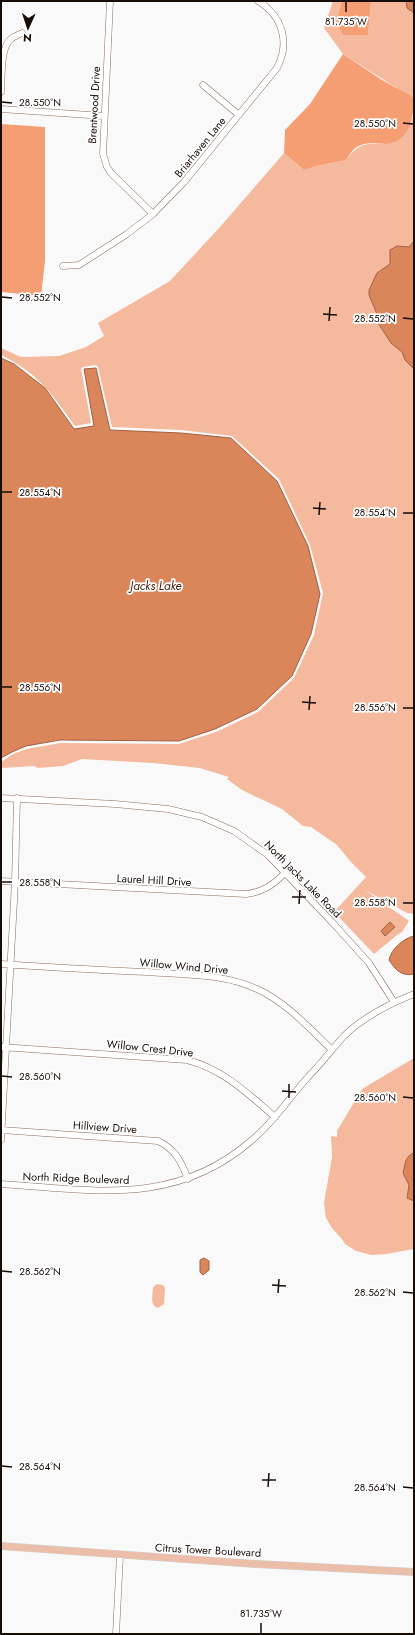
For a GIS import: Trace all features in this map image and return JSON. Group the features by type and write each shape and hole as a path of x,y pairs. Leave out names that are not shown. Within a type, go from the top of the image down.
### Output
{"main road":[{"name":"Citrus Tower Boulevard","path":"1,1546 120,1555 414,1572"}],"street":[{"name":"Brentwood Drive","path":"110,1 102,147 104,160 111,173 153,214"},
{"name":"Briarhaven Lane","path":"63,266 79,265 127,234 153,214 184,182 276,68 283,54 284,38 280,24 271,10 258,1"},
{"path":"1,92 5,48 10,39 22,33"},
{"path":"203,85 239,115"},
{"path":"1,109 104,116"},
{"name":"North Jacks Lake Road","path":"1,798 151,806 186,812 202,817 234,831 256,845 285,873 369,963 394,1002"},
{"path":"1,1140 4,1047 11,964 15,882 17,798"},
{"name":"Laurel Hill Drive","path":"1,881 246,894 263,890 271,886 285,873"},
{"name":"Willow Wind Drive","path":"1,964 193,975 231,980 258,989 274,998 309,1027 332,1050"},
{"name":"North Ridge Boulevard","path":"1,1184 121,1191 154,1188 207,1171 237,1153 252,1141 275,1117 332,1050 355,1027 394,1002 414,994"},
{"name":"Willow Crest Drive","path":"4,1047 174,1058 198,1062 229,1078 275,1117"},
{"name":"Hillview Drive","path":"1,1130 158,1141 171,1148 176,1154 181,1161 188,1178"},
{"path":"116,1634 120,1555"}],"shaded area":[{"path":"333,1 342,1 336,22 368,35 371,1 406,1 407,8 414,13 414,99 343,54 324,28"},
{"path":"342,1 371,1 368,35 343,35 336,22"},
{"path":"343,54 414,99 413,114 409,128 400,139 394,142 386,144 364,144 354,149 346,160 304,170 284,153 285,130 310,104"},
{"path":"414,114 414,241 409,247 397,246 390,264 377,273 369,290 369,295 377,314 378,323 391,343 402,352 405,360 414,369 414,914 407,913 365,890 409,921 402,932 374,954 334,912 366,877 337,845 311,827 303,826 282,809 242,790 227,779 229,777 200,768 153,763 82,759 63,766 1,768 1,762 13,754 27,749 60,743 179,744 216,732 258,712 294,678 314,635 323,593 310,545 279,479 232,436 181,430 112,427 98,367 96,365 83,367 81,369 91,423 75,426 43,385 25,369 1,355 1,348 21,357 59,356 86,347 104,336 98,323 170,281 220,227 284,153 304,170 346,160 355,150 363,145 385,144 411,123"},
{"path":"1,124 45,127 45,261 41,296 1,292"},
{"path":"414,1058 414,1152 409,1156 403,1173 409,1185 407,1198 414,1201 414,1249 371,1255 356,1251 345,1244 326,1218 324,1203 332,1157 331,1136 337,1137 337,1131 362,1089"},
{"path":"157,1284 163,1285 165,1288 164,1304 158,1308 153,1305 152,1302 153,1287"}],"water":[{"path":"406,1 414,1 414,13 407,8"},
{"path":"414,241 414,369 405,360 402,352 391,343 378,323 377,314 369,295 369,290 377,273 390,264 390,250 397,246 409,247"},
{"name":"Jacks Lake","path":"1,358 14,364 45,388 74,429 94,426 84,369 96,368 110,430 181,433 231,438 277,481 308,546 320,594 311,634 292,676 257,709 215,729 179,741 60,740 26,746 1,758"},
{"path":"390,922 395,927 385,936 381,931"},
{"path":"414,936 414,974 409,975 399,972 389,960 392,952 398,945 406,939"},
{"path":"414,1152 414,1201 407,1198 409,1185 403,1173 406,1160"},
{"path":"204,1258 209,1261 209,1270 203,1275 200,1272 200,1260"}]}
